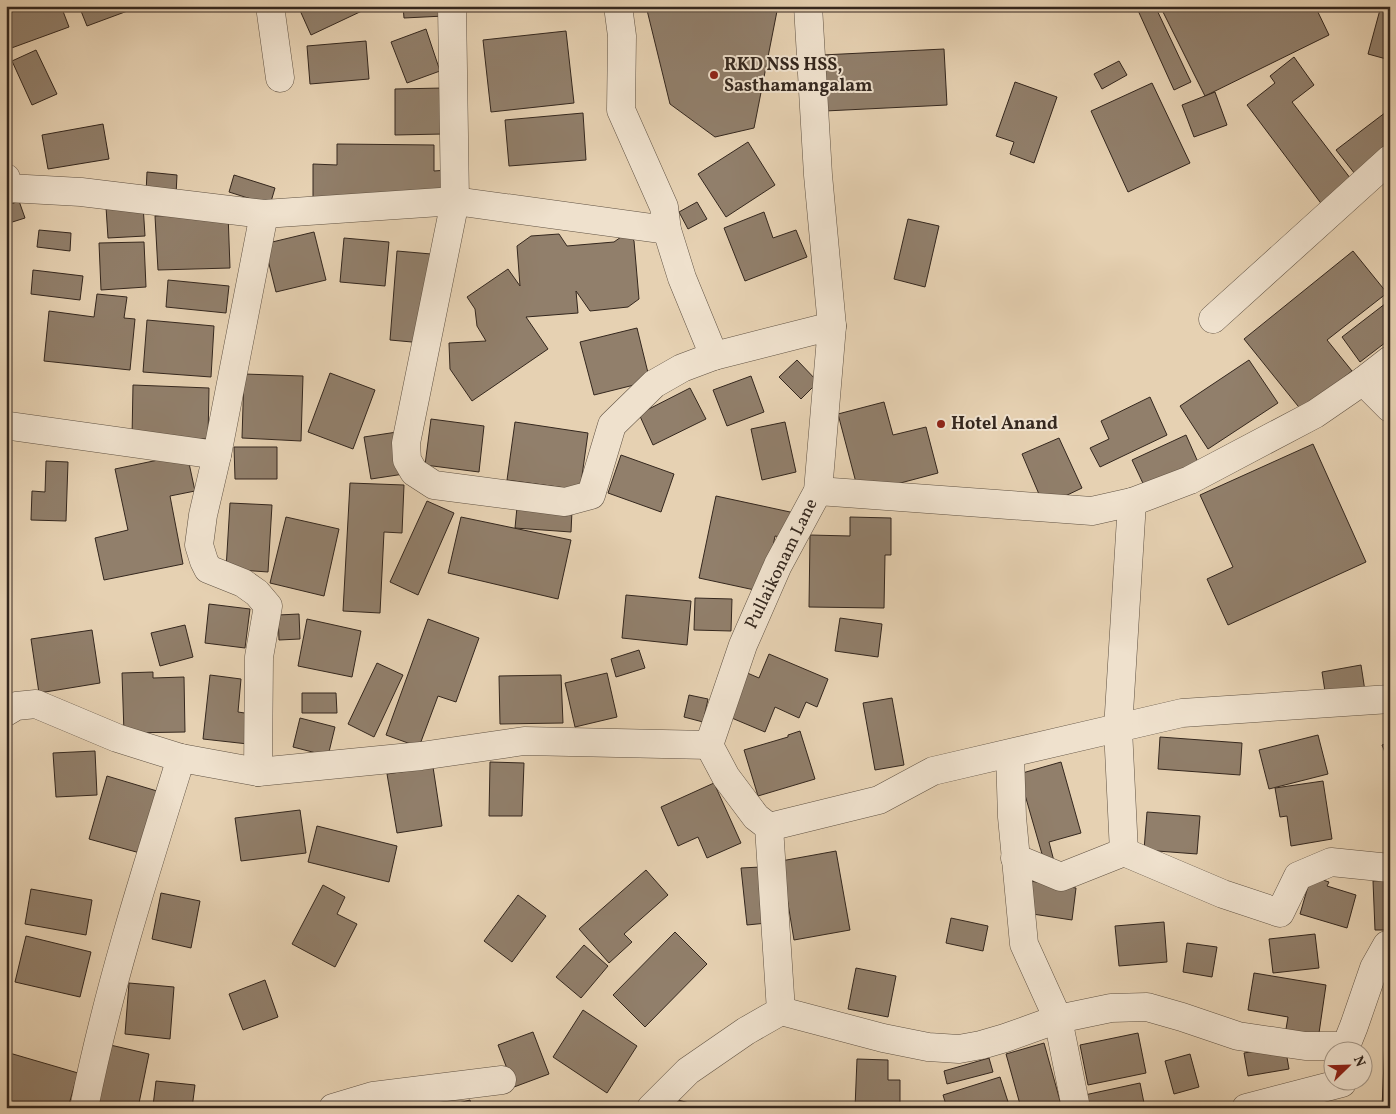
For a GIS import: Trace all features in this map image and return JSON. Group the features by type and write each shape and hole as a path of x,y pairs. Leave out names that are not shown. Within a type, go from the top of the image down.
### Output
{"street":[{"path":"270,6 280,78"},
{"path":"452,6 455,202 406,442 407,460 414,472 434,485 565,502 591,495 612,425 654,384 682,368 714,356 832,326"},
{"path":"618,6 622,36 621,110 664,207 667,230 682,278 714,356"},
{"name":"Pullaikonam Lane","path":"709,745 743,645 778,565 818,491 832,326 818,175 808,6"},
{"path":"1212,319 1390,159"},
{"path":"7,184 264,214 455,202 667,230"},
{"path":"258,772 259,657 268,606 257,593 243,583 208,570 199,545 203,515 217,455 264,214"},
{"path":"818,491 1092,511 1132,502 1190,480 1265,442 1314,414 1390,360"},
{"path":"1363,381 1390,408"},
{"path":"10,426 217,455"},
{"path":"1124,852 1118,729 1132,502"},
{"path":"6,712 16,706 36,704 118,738 181,758 258,772 421,756 524,741 709,745 726,777 756,818 769,827 879,800 933,771 1182,714 1390,698"},
{"path":"1010,754 1012,817 1024,944 1058,1019 1076,1108"},
{"path":"84,1108 96,1051 147,864 181,758"},
{"path":"769,827 781,1011"},
{"path":"1016,858 1061,877 1124,852 1223,894 1280,914 1298,876 1331,862 1390,868"},
{"path":"1348,1042 1374,968 1387,945 1390,944"},
{"path":"651,1108 688,1071 746,1031 781,1011 883,1038 928,1047 959,1049 1005,1038 1058,1019 1111,1008 1147,1007 1182,1016 1238,1036 1324,1047"},
{"path":"333,1108 373,1096 502,1080"},
{"path":"1246,1108 1335,1092"}],"building":[{"path":"6,6 61,6 69,27 6,50"},
{"path":"79,6 141,6 87,26"},
{"path":"298,6 362,6 364,10 311,35"},
{"path":"403,6 443,6 444,16 404,18"},
{"path":"511,6 530,6 511,10"},
{"name":"RKD NSS HSS, Sasthamangalam","path":"646,6 778,6 754,128 715,137 670,104"},
{"path":"1041,6 1058,6 1042,10"},
{"path":"1136,6 1155,6 1191,82 1174,90"},
{"path":"1160,6 1315,6 1329,35 1205,96"},
{"path":"1381,6 1390,6 1390,60 1368,54"},
{"path":"426,29 440,71 407,83 391,42"},
{"path":"566,31 574,103 491,112 483,40"},
{"path":"366,41 369,79 310,84 307,46"},
{"path":"944,49 947,105 825,111 822,55"},
{"path":"36,50 57,94 32,105 12,61"},
{"path":"1294,57 1314,85 1292,102 1357,187 1326,210 1247,105 1275,83 1270,76"},
{"path":"1119,61 1127,75 1102,89 1094,74"},
{"path":"1015,82 1057,97 1034,163 1010,154 1014,142 996,136"},
{"path":"1152,83 1190,163 1128,192 1091,111"},
{"path":"443,88 443,134 395,135 395,89"},
{"path":"1215,92 1227,125 1194,137 1182,105"},
{"path":"1390,109 1390,155 1359,179 1336,150"},
{"path":"583,113 586,160 509,166 505,120"},
{"path":"103,124 109,159 48,169 42,135"},
{"path":"748,142 775,185 726,217 698,174"},
{"path":"337,144 434,145 434,171 448,170 448,200 313,199 313,164 337,165"},
{"path":"147,172 177,175 176,195 146,193"},
{"path":"234,175 275,188 270,205 229,192"},
{"path":"19,201 25,218 6,224 6,206"},
{"path":"697,202 707,219 688,229 679,212"},
{"path":"143,205 145,236 108,238 106,207"},
{"path":"764,212 773,238 796,230 807,257 745,281 724,228"},
{"path":"228,213 230,268 158,270 155,216"},
{"path":"908,219 939,226 925,287 894,279"},
{"path":"39,230 71,233 70,251 37,247"},
{"path":"314,232 326,280 276,292 264,244"},
{"path":"628,232 634,241 639,299 628,307 590,311 576,291 578,313 526,317 548,349 472,401 450,369 449,343 486,341 477,326 475,309 467,297 508,269 520,286 517,246 531,236 559,234 567,246 614,242"},
{"path":"344,238 389,242 385,286 340,282"},
{"path":"144,242 146,287 101,290 99,243"},
{"path":"397,251 431,254 423,343 390,340"},
{"path":"1353,251 1387,293 1327,340 1352,371 1302,411 1244,339"},
{"path":"33,270 83,276 80,300 31,294"},
{"path":"168,280 229,286 226,313 166,307"},
{"path":"97,294 127,297 124,318 135,319 130,370 44,361 49,311 94,317"},
{"path":"1390,300 1390,339 1360,362 1342,337"},
{"path":"147,320 214,326 211,377 143,372"},
{"path":"637,328 650,381 594,395 580,342"},
{"path":"797,360 818,382 801,399 779,377"},
{"path":"1249,360 1278,403 1208,449 1180,406"},
{"path":"330,373 375,390 353,449 308,432"},
{"path":"244,374 303,376 301,441 242,438"},
{"path":"751,376 764,412 727,426 713,390"},
{"path":"133,385 209,388 208,439 132,437"},
{"path":"690,388 706,419 653,445 639,414"},
{"path":"1150,397 1167,435 1100,467 1090,448 1109,439 1101,421"},
{"path":"884,402 893,435 926,427 938,473 859,494 838,414"},
{"path":"431,419 484,426 479,472 425,465"},
{"path":"515,422 588,433 580,490 507,480"},
{"path":"785,422 796,472 762,480 751,429"},
{"path":"397,432 404,474 371,479 364,437"},
{"path":"1186,435 1201,469 1148,494 1132,460"},
{"path":"1059,438 1082,488 1044,506 1022,454"},
{"path":"1313,444 1366,562 1228,625 1207,579 1233,567 1200,495"},
{"path":"234,447 277,447 277,479 235,479"},
{"path":"187,454 195,491 170,496 183,564 104,580 95,538 128,530 115,469"},
{"path":"621,455 674,474 661,512 608,493"},
{"path":"46,461 68,462 66,521 31,520 32,491 45,492"},
{"path":"350,483 404,485 402,533 384,532 380,613 343,611"},
{"path":"716,496 804,515 798,541 775,536 764,592 699,578"},
{"path":"427,501 454,513 418,595 390,582"},
{"path":"230,503 272,505 268,572 226,569"},
{"path":"517,507 572,511 571,532 515,528"},
{"path":"286,517 339,529 324,596 270,583"},
{"path":"461,517 571,540 558,599 448,573"},
{"path":"850,517 891,518 891,555 885,555 884,608 809,607 810,535 850,536"},
{"path":"6,563 7,637 6,637"},
{"path":"626,595 691,601 687,645 622,638"},
{"path":"695,598 732,599 731,631 694,630"},
{"path":"209,604 250,609 245,648 205,643"},
{"path":"299,614 300,639 279,640 278,615"},
{"path":"840,618 882,624 878,657 835,651"},
{"path":"307,619 361,631 352,677 298,666"},
{"path":"428,619 479,638 456,702 438,696 419,747 386,735"},
{"path":"185,625 193,657 160,666 151,633"},
{"path":"92,630 100,683 39,693 31,639"},
{"path":"639,650 645,668 616,677 611,659"},
{"path":"769,654 828,679 817,707 806,702 799,718 775,707 765,732 727,716 745,672 759,678"},
{"path":"377,663 403,675 374,737 348,724"},
{"path":"1361,665 1365,691 1326,698 1322,672"},
{"path":"153,672 153,678 184,677 185,732 124,733 122,673"},
{"path":"607,673 617,717 575,727 565,683"},
{"path":"210,675 241,679 238,712 251,714 248,744 203,739"},
{"path":"561,675 563,723 500,724 499,676"},
{"path":"302,693 336,693 337,713 302,713"},
{"path":"689,695 708,699 703,722 684,717"},
{"path":"892,698 904,765 875,770 863,703"},
{"path":"300,718 335,727 328,756 293,747"},
{"path":"800,731 815,779 758,796 744,750 788,737 788,735"},
{"path":"1318,735 1328,774 1269,789 1259,750"},
{"path":"1160,737 1242,743 1240,775 1158,769"},
{"path":"1390,742 1390,764 1382,745"},
{"path":"95,751 97,795 56,797 53,753"},
{"path":"490,762 524,763 522,816 489,816"},
{"path":"1061,762 1081,833 1049,842 1055,865 1046,868 1019,774"},
{"path":"433,767 442,826 397,833 387,774"},
{"path":"107,776 157,791 140,853 89,839"},
{"path":"1323,781 1332,839 1291,846 1287,816 1280,817 1275,788"},
{"path":"714,783 741,843 707,858 698,837 678,846 661,807"},
{"path":"300,810 306,853 241,861 235,818"},
{"path":"1147,812 1200,816 1197,854 1144,850"},
{"path":"317,826 397,846 389,882 308,862"},
{"path":"836,851 850,930 794,940 781,861"},
{"path":"761,867 767,923 747,925 741,868"},
{"path":"646,870 668,895 624,934 632,942 609,963 579,929"},
{"path":"1311,876 1329,882 1327,886 1356,895 1347,928 1300,914"},
{"path":"1390,880 1390,930 1375,930 1373,881"},
{"path":"1030,881 1076,888 1072,920 1026,913"},
{"path":"323,885 345,897 337,914 357,924 335,967 292,944"},
{"path":"31,889 92,900 86,935 25,924"},
{"path":"161,893 200,901 191,948 152,939"},
{"path":"518,895 546,916 512,962 484,941"},
{"path":"951,918 988,926 983,951 946,943"},
{"path":"1164,922 1167,962 1119,966 1115,926"},
{"path":"675,932 707,964 645,1027 613,995"},
{"path":"1315,934 1319,968 1273,973 1269,939"},
{"path":"26,936 91,952 80,997 15,982"},
{"path":"1187,943 1217,947 1212,977 1183,972"},
{"path":"584,945 608,966 581,998 556,977"},
{"path":"1389,947 1390,1108 1382,1108"},
{"path":"856,968 896,976 888,1017 848,1009"},
{"path":"1254,973 1326,985 1318,1040 1285,1035 1288,1017 1248,1010"},
{"path":"265,980 278,1017 243,1030 229,994"},
{"path":"129,983 174,987 170,1039 125,1034"},
{"path":"583,1010 637,1046 607,1093 553,1057"},
{"path":"533,1032 549,1074 514,1087 498,1045"},
{"path":"1138,1033 1146,1073 1088,1085 1080,1045"},
{"path":"1044,1043 1062,1108 1021,1108 1006,1054"},
{"path":"106,1044 149,1054 138,1108 109,1108 94,1105"},
{"path":"1285,1046 1289,1069 1248,1076 1244,1053"},
{"path":"6,1052 78,1073 68,1108 11,1108 6,1106"},
{"path":"1190,1054 1199,1087 1174,1094 1165,1061"},
{"path":"989,1058 993,1072 947,1084 944,1071"},
{"path":"857,1059 888,1060 888,1080 900,1080 900,1108 855,1108"},
{"path":"1000,1077 1010,1108 947,1108 943,1095"},
{"path":"156,1081 195,1085 192,1108 153,1106"},
{"path":"1140,1083 1145,1108 1082,1108 1080,1096"},
{"path":"670,1098 709,1108 668,1108"},
{"path":"470,1100 472,1108 440,1108"}],"place":[{"name":"RKD NSS HSS, Sasthamangalam","path":"714,75"},
{"name":"Hotel Anand","path":"941,424"}]}
